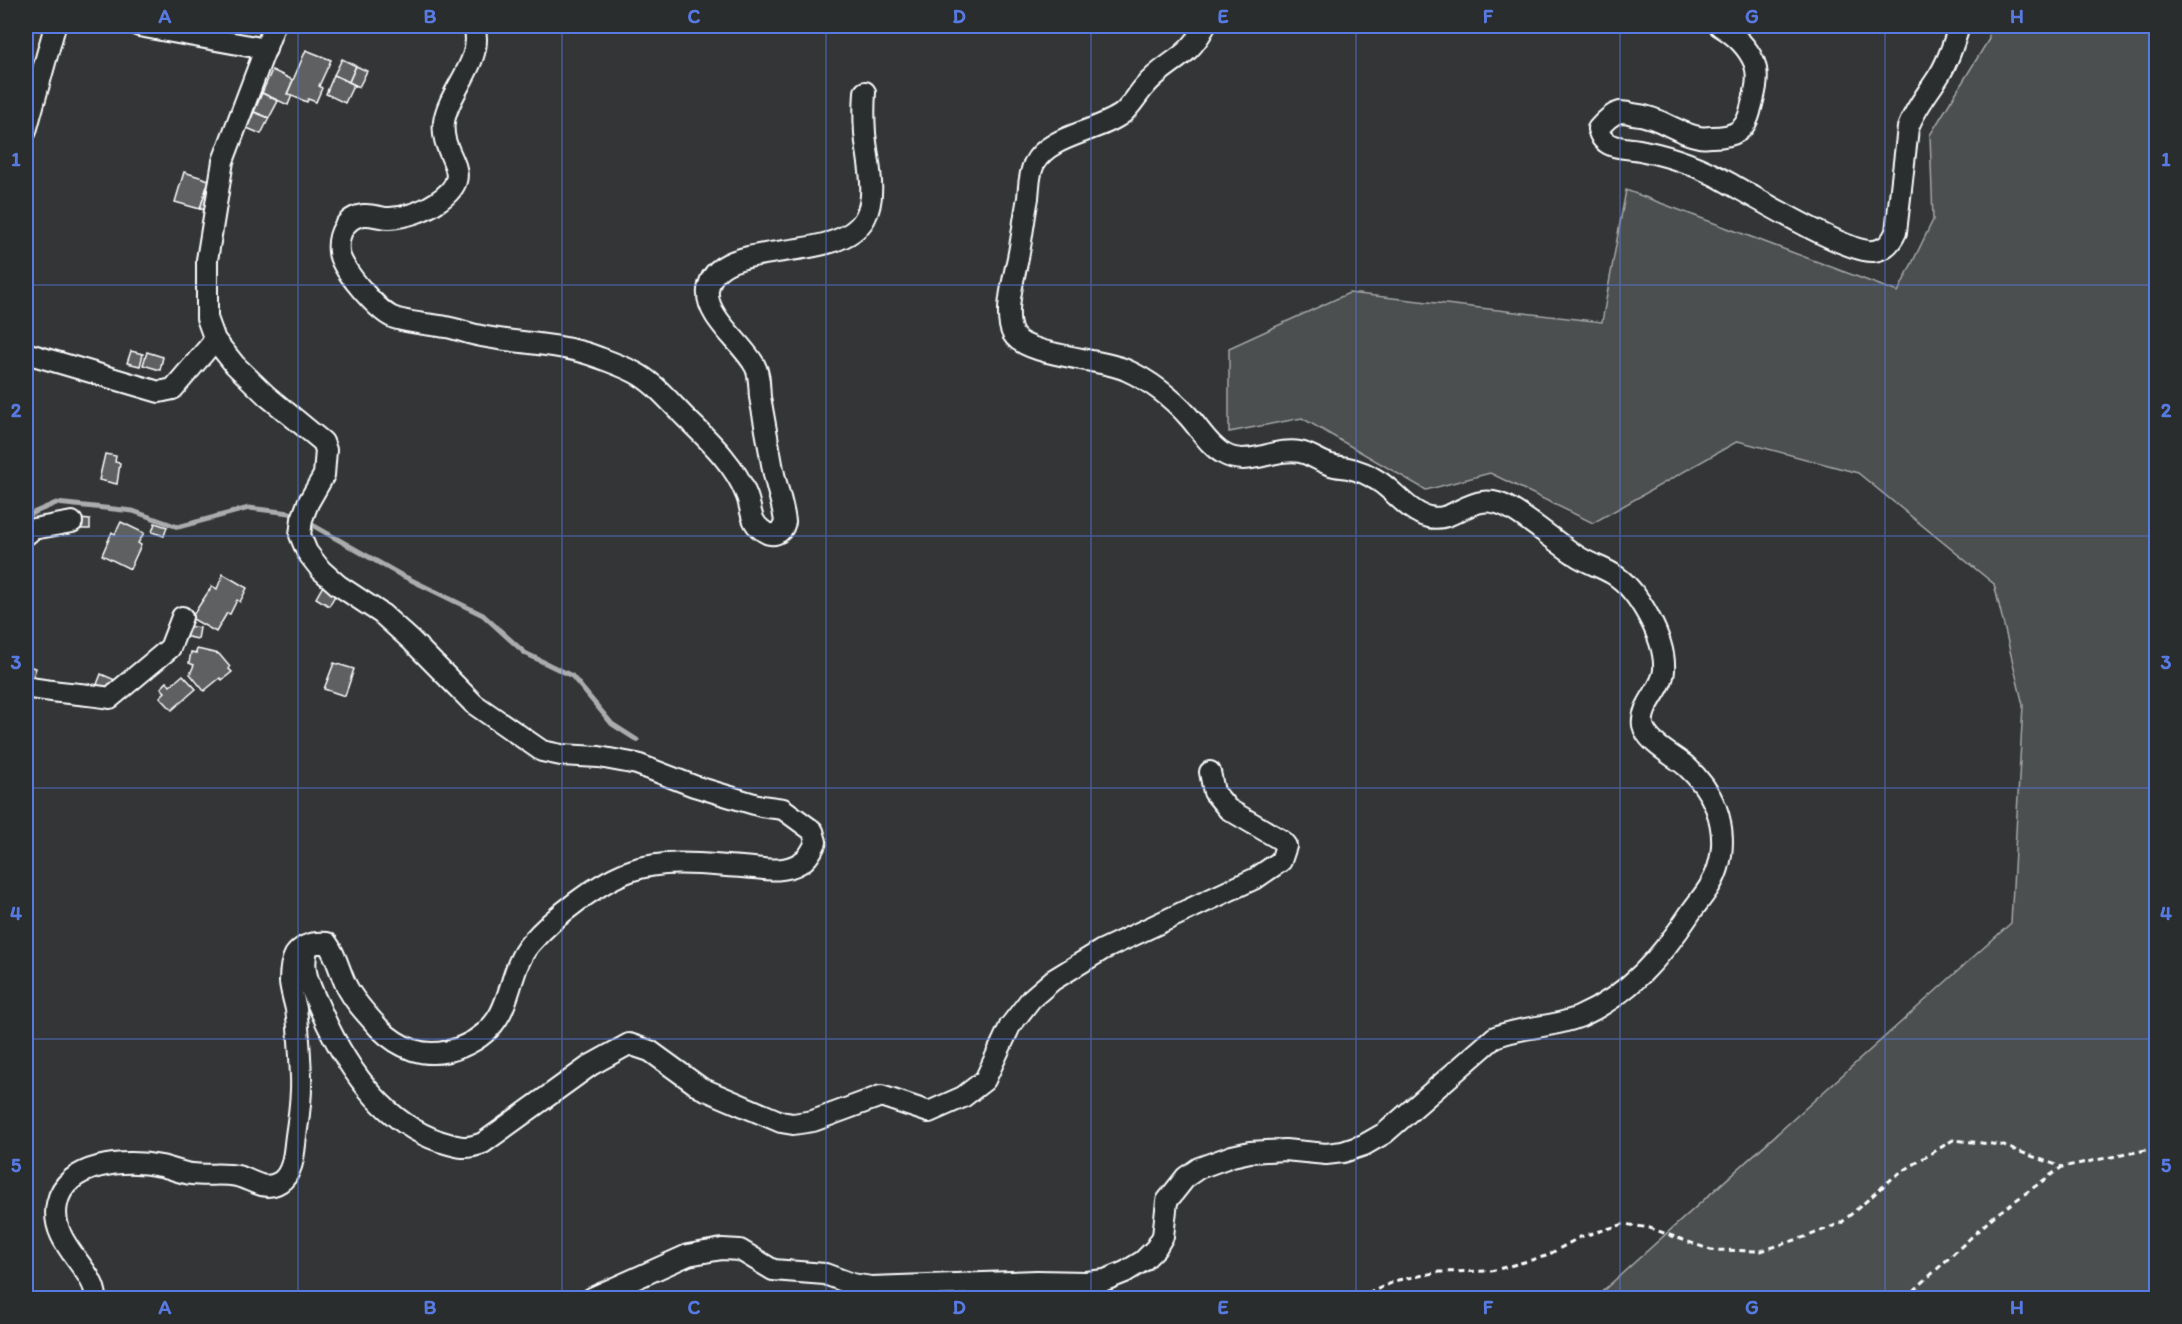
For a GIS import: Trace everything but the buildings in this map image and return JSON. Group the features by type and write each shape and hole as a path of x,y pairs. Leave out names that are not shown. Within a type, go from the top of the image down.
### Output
{"street":[{"path":"26,131 55,26"},
{"path":"140,26 266,49"},
{"path":"96,1299 90,1280 70,1251 56,1222 57,1205 61,1192 67,1182 79,1173 99,1167 143,1164 162,1166 191,1174 238,1176 261,1186 271,1186 281,1182 287,1176 291,1167 298,1122 301,1080 299,1034 290,983 291,966 295,956 308,946 316,942 327,943 334,952 346,986 370,1018 394,1041 419,1051 444,1052 459,1048 489,1029 499,1016 520,959 530,944 575,903 605,884 633,870 666,865 735,867 770,871 800,863 812,851 816,842 813,831 783,809 761,806 694,786 637,764 542,751 474,704 412,641 382,614 338,585 321,570 307,552 300,535 302,519 324,475 326,450 323,442 267,396 235,364 215,339 207,318 207,260 221,170 274,26"},
{"path":"474,26 477,33 466,76 450,101 443,124 444,136 457,173 457,183 452,190 423,210 388,219 364,215 352,218 344,226 339,237 339,253 344,268 366,293 392,316 455,328 479,336 557,346 599,357 635,372 658,390 736,473 748,497 754,523 762,531 771,535 783,530 785,522 772,468 756,367 716,316 708,291 710,282 718,271 728,264 754,256 835,242 856,229 865,219 871,194 864,116 865,92"},
{"path":"592,1299 688,1255 722,1249 740,1251 773,1270 825,1274 852,1284 871,1287 1105,1280 1143,1261 1156,1248 1163,1236 1167,1201 1186,1177 1199,1168 1250,1152 1285,1150 1326,1154 1343,1152 1364,1145 1385,1133 1495,1036 1510,1030 1553,1025 1576,1018 1620,993 1642,976 1659,958 1712,883 1719,867 1722,847 1721,828 1716,808 1690,770 1644,731 1642,718 1662,682 1665,666 1659,639 1649,618 1636,596 1622,581 1610,572 1584,561 1500,502 1478,502 1443,516 1431,518 1421,514 1365,473 1337,467 1310,455 1287,451 1241,460 1228,457 1216,449 1173,401 1136,374 1116,365 1046,352 1023,345 1013,334 1009,319 1010,305 1034,162 1057,143 1123,113 1146,84 1195,45 1205,26"},
{"path":"1720,26 1737,38 1750,54 1755,66 1757,78 1745,127 1731,136 1698,137 1659,119 1619,112 1605,121 1598,129 1601,138 1609,144 1665,156 1712,173 1773,209 1853,247 1870,252 1891,243 1896,232 1908,128 1914,112 1951,54 1959,26"},
{"path":"26,353 159,392 173,389 215,339"},
{"path":"26,536 33,530 72,522"},
{"path":"26,687 48,692 85,693 110,698 170,648 182,617"},
{"path":"308,946 304,967 308,979 327,1024 356,1076 382,1107 422,1135 459,1147 470,1148 483,1143 591,1065 629,1044 650,1051 701,1089 781,1122 793,1124 813,1121 881,1096 929,1112 963,1097 985,1080 1010,1026 1031,999 1053,980 1102,950 1256,878 1281,861 1286,846 1281,840 1228,809 1214,792 1210,772"}],"path":[{"path":"1358,1299 1398,1280 1440,1272 1491,1271 1546,1256 1580,1237 1624,1224 1650,1228 1711,1250 1761,1251 1840,1223 1895,1176 1953,1140 2001,1145 2062,1167"},
{"path":"1906,1299 1994,1216 2062,1167 2157,1148"}],"shaded area":[{"path":"1988,26 2156,26 2156,1298 1589,1298 1596,1297 2011,923 2023,705 1994,584 1858,473 1738,441 1593,523 1490,473 1426,490 1302,418 1229,432 1229,348 1349,293 1602,322 1626,190 1898,292 1933,220 1930,135 1989,39"}],"waterway":[{"path":"26,516 56,503 133,511 178,527 249,508 290,513 299,518"},
{"path":"307,522 399,574 483,615 525,653 572,676 612,724 637,740"}]}
